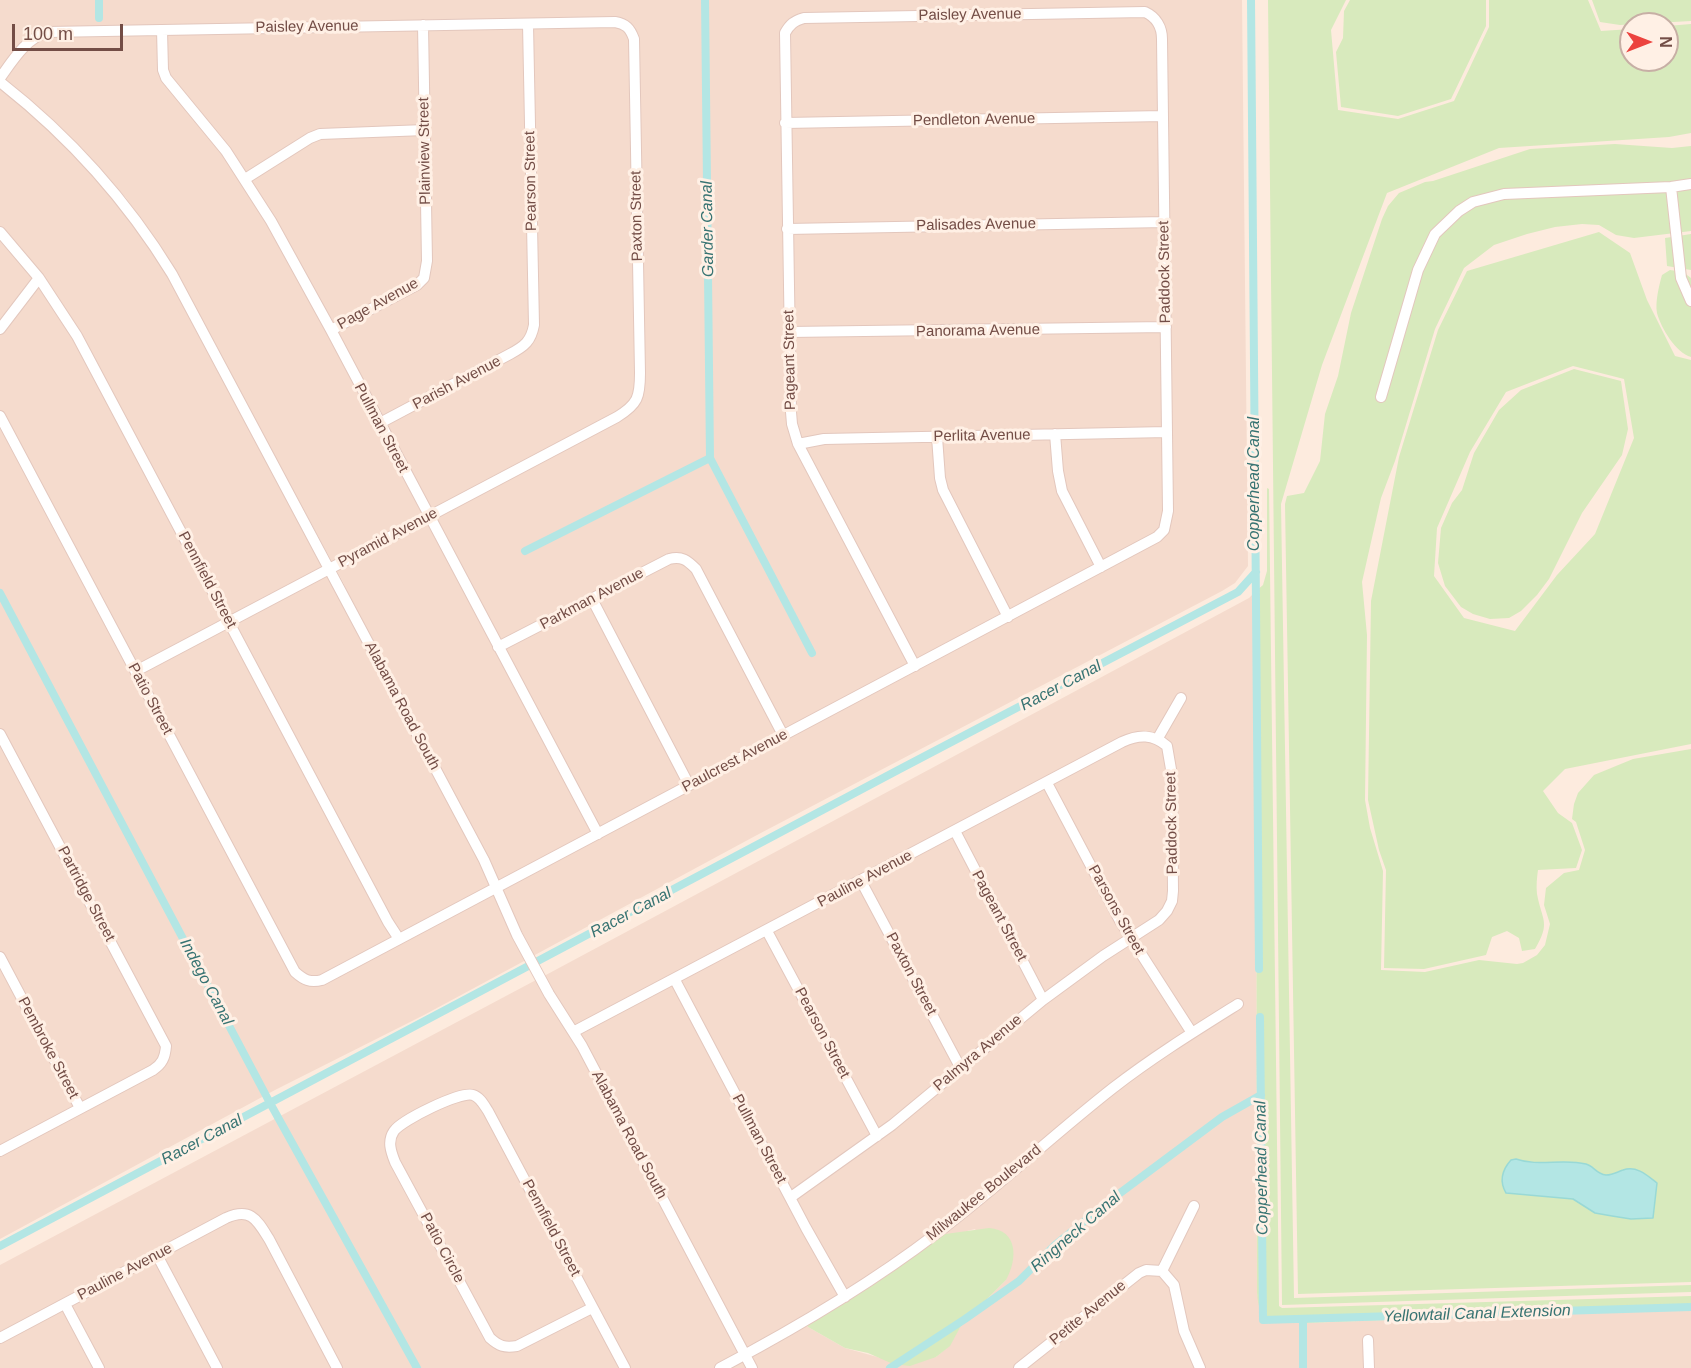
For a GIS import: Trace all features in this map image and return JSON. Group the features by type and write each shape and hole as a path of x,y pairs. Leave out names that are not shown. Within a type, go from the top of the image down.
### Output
{"street":[{"name":"Paisley Avenue","path":"789,26 795,20 804,18 1136,11 1153,15"},
{"name":"Paddock Street","path":"1153,15 1162,30 1168,511 1164,530"},
{"name":"Paisley Avenue","path":"0,80 23,48 38,34 48,32 615,22 624,24 631,30"},
{"name":"Pearson Street","path":"528,24 534,325 531,339"},
{"name":"Plainview Street","path":"423,25 427,261 424,278"},
{"name":"Pageant Street","path":"789,26 784,43 792,424 798,444 915,666"},
{"name":"Pullman Street","path":"162,30 162,61 166,78 226,151 271,221 598,834"},
{"name":"Paxton Street","path":"631,30 634,39 640,361 640,390 637,401"},
{"name":"Alabama Road South","path":"0,80 96,169 144,230 172,274 497,888 524,949 573,1032 752,1368"},
{"name":"Pendleton Avenue","path":"785,123 1163,116"},
{"path":"245,179 310,138 321,134 425,130"},
{"path":"1381,397 1426,250 1441,228 1473,202 1504,194 1671,187 1691,184"},
{"path":"1671,187 1681,278 1691,301"},
{"name":"Palisades Avenue","path":"787,229 1165,222"},
{"name":"Pennfield Street","path":"0,232 39,278 77,336 399,939"},
{"path":"0,329 39,278"},
{"name":"Page Avenue","path":"331,330 417,285 424,278"},
{"name":"Panorama Avenue","path":"789,332 1166,327"},
{"name":"Parish Avenue","path":"380,423 525,346 531,339"},
{"name":"Pyramid Avenue","path":"136,671 617,417 637,401"},
{"name":"Patio Street","path":"0,416 290,961 303,979"},
{"name":"Perlita Avenue","path":"798,444 824,439 1167,432"},
{"path":"1055,434 1062,491 1101,567"},
{"path":"937,436 939,471 943,490 1008,617"},
{"name":"Paulcrest Avenue","path":"303,979 312,982 322,981 1008,617 1157,537 1164,530"},
{"name":"Parkman Avenue","path":"498,647 669,559 677,557 686,559 696,569 783,735"},
{"path":"592,599 689,785"},
{"path":"1158,738 1181,698"},
{"name":"Pauline Avenue","path":"573,1032 1131,738 1144,735 1158,738"},
{"name":"Paddock Street","path":"1158,738 1167,746 1172,775 1173,891 1167,911"},
{"name":"Partridge Street","path":"1,740 166,1046 165,1056 160,1065 80,1108"},
{"name":"Parsons Street","path":"1047,783 1130,938 1192,1033"},
{"name":"Pageant Street","path":"956,831 1043,1000"},
{"name":"Paxton Street","path":"861,881 960,1067"},
{"name":"Palmyra Avenue","path":"791,1197 877,1136 1043,1000 1130,938 1160,920 1167,911"},
{"name":"Pearson Street","path":"767,931 877,1136"},
{"name":"Pembroke Street","path":"0,957 80,1108"},
{"name":"Pullman Street","path":"675,980 844,1297"},
{"name":"Milwaukee Boulevard","path":"720,1368 844,1297 937,1233 1114,1088 1238,1004"},
{"name":"Pennfield Street","path":"471,1094 478,1097 488,1111 625,1368"},
{"name":"Patio Circle","path":"471,1094 458,1095 401,1125 394,1131 390,1142 391,1151 400,1170 490,1338 499,1346 517,1347 592,1308"},
{"path":"0,1151 80,1108"},
{"path":"1194,1206 1162,1271 1174,1285 1184,1331 1200,1368"},
{"name":"Pauline Avenue","path":"0,1338 235,1214 251,1215 258,1220 269,1239 337,1368"},
{"path":"158,1255 217,1368"},
{"name":"Petite Avenue","path":"1019,1368 1128,1280 1146,1270 1162,1271"},
{"path":"65,1304 99,1368"},
{"path":"1368,1340 1369,1368"}],"shaded area":[{"path":"0,0 1242,0 1248,566 1235,583 1222,591 757,835 533,956 358,616 343,582 161,247 126,198 99,167 53,120 0,77"},
{"path":"0,87 47,126 119,203 168,275 480,862 526,960 424,1015 275,1090 0,1239"},
{"path":"1256,591 1257,1293 1262,1316 1270,1321 1304,1323 1691,1309 1691,1368 757,1368 544,976 1249,598","holes":["975,1229 1006,1280 962,1324 949,1346 936,1357 881,1358 845,1348 804,1323 967,1231"]},
{"path":"536,980 578,1048 747,1368 0,1368 0,1265"}],"green space":[{"path":"1268,0 1346,0 1331,30 1338,110 1398,119 1454,101 1489,27 1489,0 1588,0 1601,31 1619,30 1619,72 1679,72 1679,25 1691,24 1691,133 1669,137 1499,148 1387,193 1322,365 1281,504 1294,1298 1691,1285 1691,1292 1282,1305"},
{"path":"1350,0 1486,0 1486,26 1451,99 1398,116 1341,107 1336,52 1343,38 1344,11"},
{"path":"1592,0 1691,0 1691,21 1679,22 1679,12 1619,12 1619,25 1600,22"},
{"path":"1615,144 1672,148 1691,146 1691,231 1634,238 1616,235 1599,225 1582,224 1555,227 1494,245 1464,268 1435,329 1395,461 1381,498 1362,582 1367,635 1365,800 1370,828 1383,871 1381,970 1425,972 1479,960 1517,964 1537,955 1545,945 1550,924 1544,905 1546,888 1564,873 1579,870 1585,850 1576,822 1572,819 1578,793 1594,775 1633,759 1691,749 1691,1282 1298,1294 1285,504 1287,496 1304,493 1320,461 1325,414 1338,376 1351,313 1382,219 1388,206 1399,193 1425,182 1530,149"},
{"path":"1599,232 1630,253 1647,300 1675,356 1691,360 1691,744 1565,769 1543,791 1558,813 1572,823 1582,850 1576,868 1538,870 1537,894 1544,927 1535,949 1522,951 1519,938 1507,931 1492,937 1486,955 1424,969 1384,968 1386,870 1368,800 1371,601 1399,457 1438,330 1467,271","holes":["1573,366 1624,379 1634,438 1595,534 1557,575 1515,631 1464,618 1434,576 1437,528 1470,452 1506,392"]},
{"path":"1691,234 1691,270 1667,266 1665,238"},
{"path":"1670,270 1683,272 1691,278 1691,357 1680,351 1670,339 1657,313 1657,299 1662,275"},
{"path":"1574,369 1621,381 1628,429 1622,455 1582,513 1549,579 1537,595 1521,611 1509,618 1490,619 1473,614 1461,607 1445,586 1438,563 1441,528 1452,503 1462,490 1474,453 1499,410 1521,390"},
{"path":"1267,488 1269,489 1279,1306 1282,1308 1691,1296 1691,1309 1304,1323 1277,1323 1265,1318 1261,1313 1257,1293 1256,591 1263,585 1267,571"},
{"path":"989,1228 1006,1234 1010,1240 1014,1255 1010,1272 1006,1280 962,1324 950,1346 936,1357 910,1366 893,1364 868,1353 845,1348 808,1327 804,1322 938,1235"}],"water":[{"path":"1511,1160 1533,1162 1577,1162 1589,1165 1606,1175 1628,1169 1641,1172 1657,1183 1653,1218 1631,1219 1595,1213 1573,1199 1506,1193 1502,1180 1505,1168"}],"waterway":[{"path":"99,0 99,18"},
{"name":"Garder Canal","path":"705,0 710,458 812,653"},
{"name":"Copperhead Canal","path":"1251,0 1259,969"},
{"name":"Garder Canal","path":"525,551 710,458"},
{"name":"Racer Canal","path":"0,1246 1238,592 1256,572"},
{"name":"Indego Canal","path":"0,593 270,1103 417,1368"},
{"name":"Yellowtail Canal Extension","path":"1260,1017 1263,1320 1691,1307"},
{"name":"Ringneck Canal","path":"890,1368 1019,1281 1055,1245 1112,1199 1222,1117 1261,1095"},
{"path":"1303,1319 1303,1368"}]}
